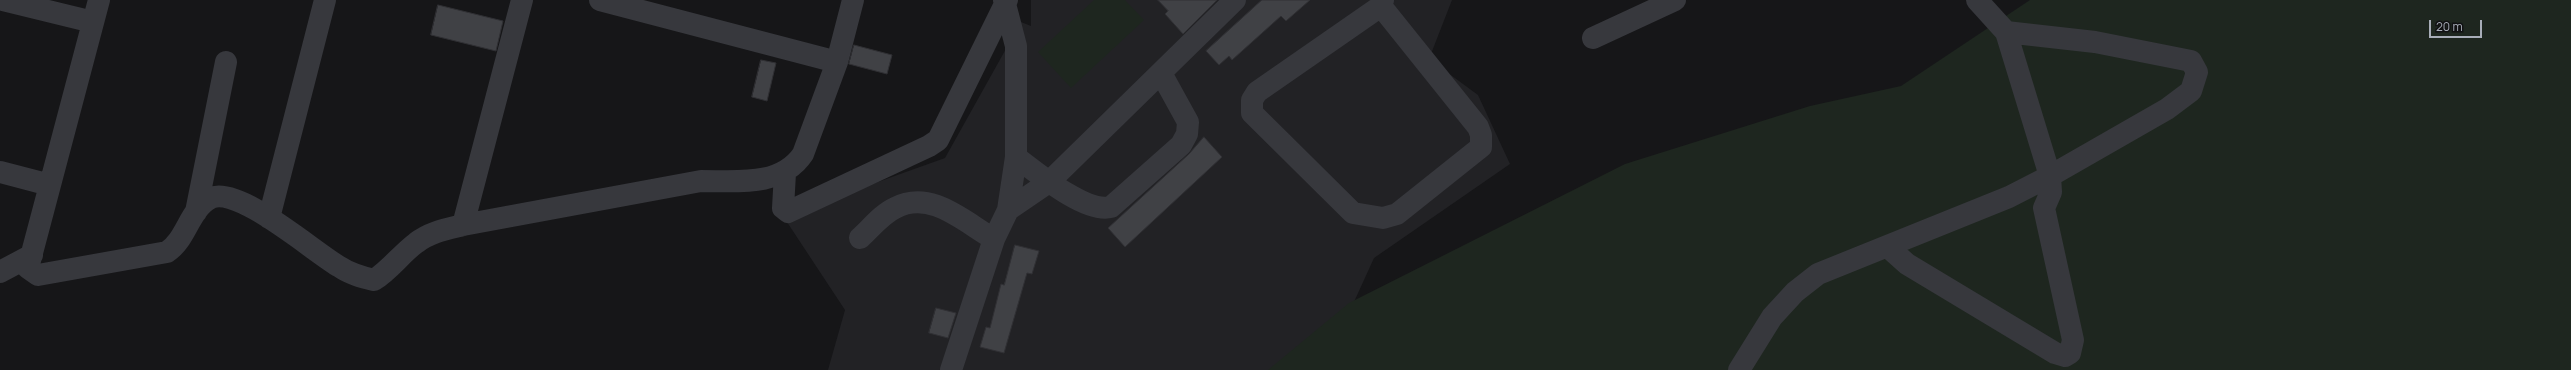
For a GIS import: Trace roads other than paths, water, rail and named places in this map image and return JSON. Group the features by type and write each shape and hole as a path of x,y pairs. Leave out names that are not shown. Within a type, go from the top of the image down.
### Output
{"street":[{"path":"3,0 93,22"},
{"path":"99,0 28,268 32,273 44,276 168,252 177,246 196,212 211,198 222,197 255,208 340,268 359,277 374,280 386,272 416,242 433,233 463,225 701,180 740,181 770,178 785,173 796,164 803,154 837,62 853,0"},
{"path":"269,218 325,0"},
{"path":"463,225 522,0"},
{"path":"600,0 837,62"},
{"path":"1008,210 1049,182 1235,0"},
{"path":"1593,38 1675,0"},
{"path":"1888,247 1907,264 2055,352 2065,356 2073,348 2073,340 2044,208 2051,192 2050,176 2006,32 1977,0"},
{"path":"785,173 783,208 788,212 929,146 938,140 1006,2"},
{"path":"951,370 994,240 1008,210 1016,157 1016,46 1006,2"},
{"path":"1382,3 1478,127 1481,135 1481,147 1397,214 1383,218 1353,214 1252,113 1252,100 1257,92 1382,3"},
{"path":"1739,370 1772,317 1795,292 1818,274 2009,197 2050,176 2167,109 2191,91 2198,72 2191,61 2168,56 2095,42 2006,32"},
{"path":"196,212 226,62"},
{"path":"1016,157 1049,182 1093,206 1104,209 1111,207 1181,145 1187,134 1188,122 1161,73"},
{"path":"0,172 50,185"},
{"path":"2009,197 2044,208"},
{"path":"860,238 894,208 910,202 932,203 994,240"},
{"path":"0,272 32,255"}]}
